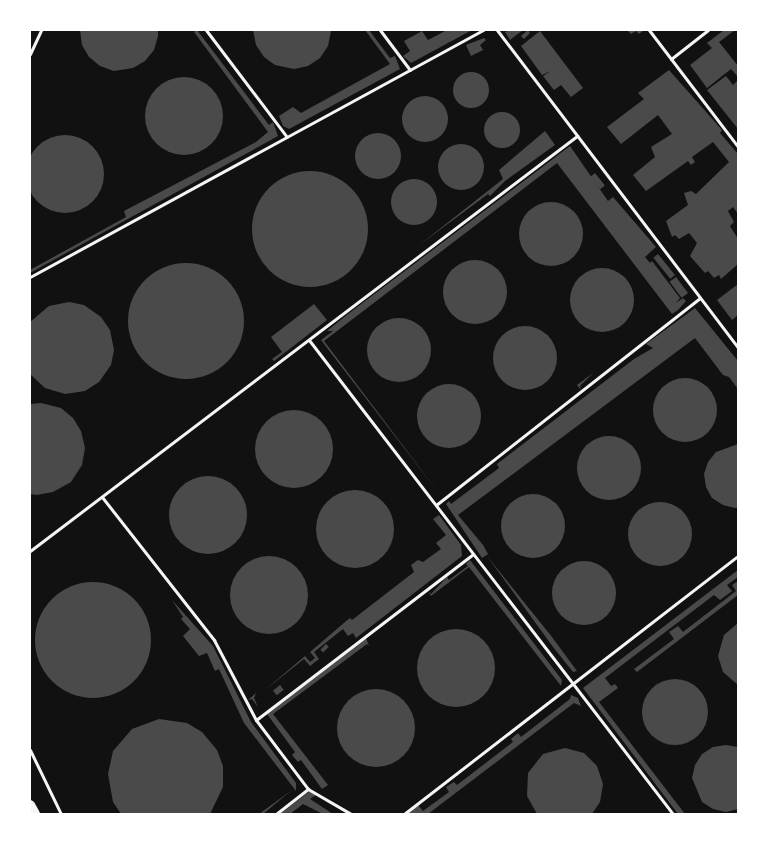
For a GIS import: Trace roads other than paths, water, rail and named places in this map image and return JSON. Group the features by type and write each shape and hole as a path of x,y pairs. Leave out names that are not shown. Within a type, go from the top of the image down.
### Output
{"main road":[{"path":"30,805 35,814"}],"lane":[{"path":"30,54 41,30"},
{"path":"206,30 287,137"},
{"path":"380,30 410,70"},
{"path":"30,277 483,30"},
{"path":"497,30 738,348"},
{"path":"649,30 738,147"},
{"path":"671,59 708,30"},
{"path":"30,551 577,136"},
{"path":"436,505 700,298"},
{"path":"309,340 673,814"},
{"path":"102,497 214,640 256,720 308,789 351,814"},
{"path":"256,720 473,554"},
{"path":"404,814 738,556"},
{"path":"30,750 60,814"},
{"path":"276,814 308,789"}]}
